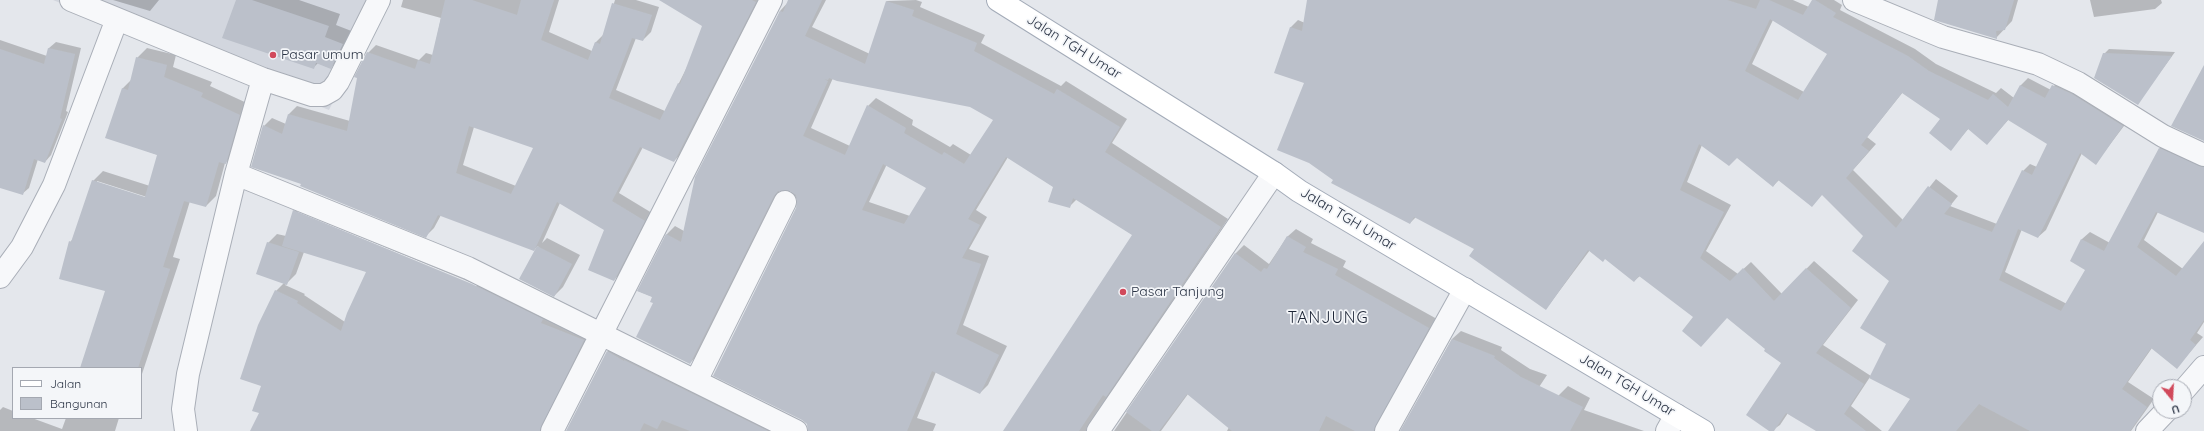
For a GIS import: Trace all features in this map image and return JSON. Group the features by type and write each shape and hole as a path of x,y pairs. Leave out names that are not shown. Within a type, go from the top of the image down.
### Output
{"main road":[{"name":"Jalan TGH Umar","path":"998,0 1299,190 1465,289 1672,423 1703,431"}],"street":[{"path":"71,0 264,79 312,95 323,95 332,90 338,82 379,0"},
{"path":"552,431 771,0"},
{"path":"1854,0 1943,37 2044,66 2078,83 2163,136 2204,155"},
{"path":"0,277 22,247 54,185 117,19"},
{"path":"186,431 183,409 188,374 236,174 264,79"},
{"path":"1098,431 1274,173"},
{"path":"236,174 468,268 696,381 782,428"},
{"path":"696,381 784,202"},
{"path":"1386,431 1465,289"},
{"path":"2192,381 2204,367"},
{"path":"2147,431 2158,419"}],"shaded area":[{"name":"Pasar umum","path":"53,0 382,0 329,110"}],"building":[{"path":"236,0 252,0 329,26 325,37 343,44 331,69 316,63 314,69 222,38"},
{"path":"445,0 472,0 517,15 521,0 554,0 541,40 588,60 595,42 600,44 612,3 652,15 643,41 632,38 609,98 660,120 678,83 680,84 702,26 659,0 752,0 756,2 674,162 640,147 612,201 645,221 614,281 588,270 604,230 557,202 534,251 438,215 426,238 300,186 301,184 251,167 263,125 282,134 288,114 347,131 357,78 354,77 367,52 415,69 418,60 430,64","holes":["469,126 533,148 511,194 456,173"]},
{"path":"788,0 822,0 805,36 865,64 886,1 914,10 912,16 977,43 974,51 1054,94 1057,89 1120,127 1105,152 1221,227 1106,397 1103,395 1079,431 1003,431 1132,235 1073,198 1070,208 1048,202 1053,187 1006,157 968,219 980,225 962,258 981,264 956,334 999,355 980,394 932,371 907,431 808,431 807,424 802,420 713,376 796,208 796,195 790,191 778,191 774,196 690,364 636,337 653,303 650,302 652,297 637,291 666,234 681,242 695,177 780,11 783,12","holes":["829,78 837,81 970,107 993,120 964,164 944,152 942,155 904,133 906,128 867,105 845,155 803,136 828,81 824,79 828,80","883,164 926,188 904,224 862,210"]},
{"path":"1307,0 1727,0 1756,9 1760,0 1769,0 1803,15 1812,0 1815,0 1836,13 1833,17 1908,56 1929,71 1988,100 1993,94 2008,107 2020,85 2045,98 2052,85 2072,94 2123,126 2096,165 2080,153 2038,238 2018,229 1999,280 2061,311 2085,270 2070,261 2081,239 2104,251 2159,148 2204,167 2204,233 2156,212 2137,247 2176,276 2204,241 2204,320 2190,340 2196,345 2177,369 2151,348 2122,389 2147,407 2130,431 2030,431 1979,404 1956,431 1888,431 1910,399 1869,378 1886,344 1860,328 1889,281 1852,251 1863,236 1822,195 1812,207 1778,180 1773,187 1737,158 1729,166 1699,144 1680,190 1724,212 1700,258 1730,281 1743,268 1774,301 1806,268 1851,308 1816,353 1864,384 1844,414 1866,431 1816,431 1786,413 1774,431 1769,431 1746,415 1781,363 1764,351 1765,349 1727,318 1701,347 1682,331 1693,317 1639,276 1634,282 1605,259 1603,262 1588,250 1546,310 1469,256 1474,249 1414,217 1410,224 1331,183 1333,180 1309,163 1277,150 1304,83 1274,73 1290,27 1302,31","holes":["1770,19 1827,54 1798,100 1745,71","1902,93 1940,119 1929,133 1951,151 1968,129 1987,145 2008,120 2047,144 2032,175 2022,170 1992,232 1944,214 1952,204 1928,186 1896,228 1846,178 1869,151 1861,145"]},
{"path":"1938,0 2014,0 2005,30 1996,31 1997,39 1934,20"},
{"path":"48,48 75,54 60,118 62,119 45,163 34,159 23,195 0,188 0,49 44,64"},
{"path":"2103,53 2172,56 2138,105 2094,78"},
{"path":"136,57 167,65 164,77 203,93 201,97 240,115 226,164 219,162 206,207 184,201 163,267 170,269 138,367 80,367 105,291 59,279 69,241 71,242 92,180 145,197 157,155 105,138 122,88 128,90"},
{"path":"2204,65 2204,141 2171,126"},
{"path":"293,210 472,284 543,319 541,323 584,340 540,431 250,431 259,413 252,411 261,386 240,379 258,325 275,290 298,301 297,303 341,331 347,313 366,272 282,246"},
{"path":"1287,236 1306,247 1303,252 1338,269 1335,275 1429,328 1374,431 1355,431 1326,416 1319,431 1232,431 1187,394 1159,431 1152,431 1126,412 1235,253 1261,272 1264,268 1267,269"},
{"path":"267,242 299,252 287,285 256,274"},
{"path":"537,246 572,264 554,297 519,279"},
{"path":"1452,339 1495,356 1494,358 1521,377 1583,407 1570,431 1400,431"},
{"path":"607,351 624,361 768,431 690,431 662,420 657,429 644,423 640,431 566,431"}],"place":[{"name":"Pasar umum","path":"273,55"},
{"name":"Pasar Tanjung","path":"1123,292"}],"district":[{"name":"TANJUNG","path":"1328,318"}]}
